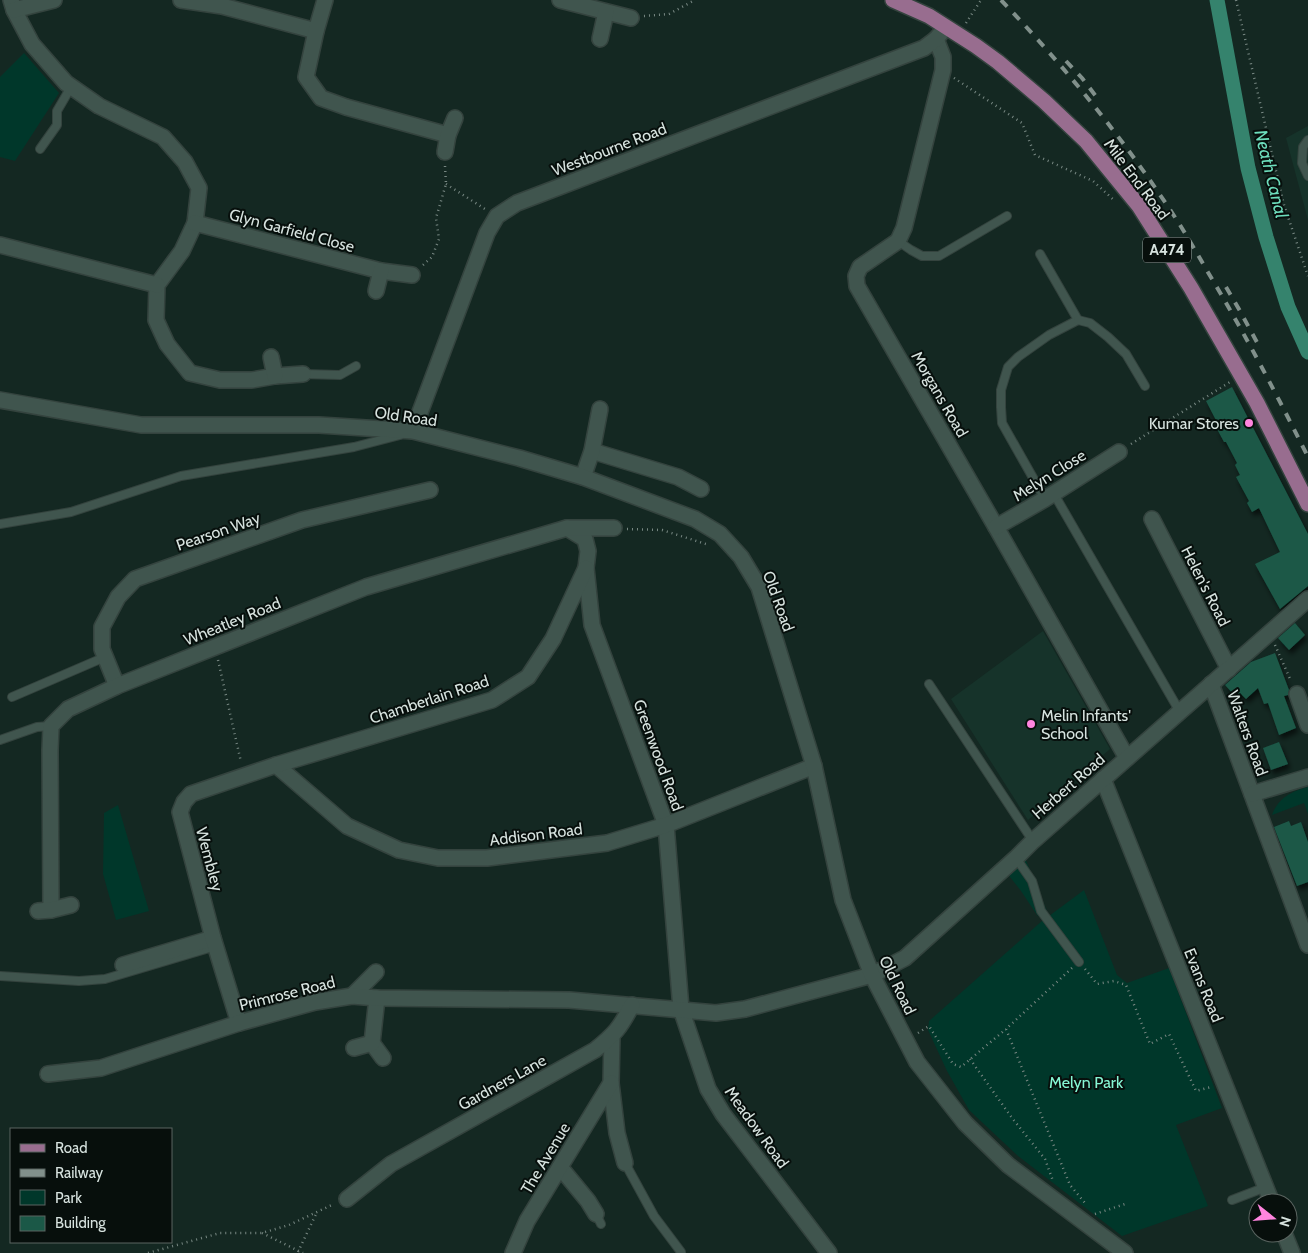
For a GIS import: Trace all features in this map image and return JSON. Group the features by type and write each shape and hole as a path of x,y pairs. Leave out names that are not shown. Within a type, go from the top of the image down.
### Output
{"main road":[{"name":"A474","path":"893,0 929,16 964,38"},
{"name":"Mile End Road","path":"964,38 998,62 1044,101 1086,141 1139,206 1191,288 1257,402 1308,504"}],"street":[{"path":"54,0 13,5 32,44 71,87 99,106 163,137 185,162 199,188 195,223 182,251 158,285 156,320 167,344 190,372 220,380 252,380 303,374"},
{"path":"181,0 222,6 316,31"},
{"path":"325,0 306,77 321,98 346,107 448,135"},
{"path":"560,0 631,18"},
{"path":"600,39 606,12"},
{"name":"Westbourne Road","path":"413,431 487,232 497,216 517,203 924,48 936,39 946,27"},
{"path":"898,241 904,228 943,70 943,57 936,39"},
{"path":"444,152 455,118"},
{"name":"Glyn Garfield Close","path":"195,223 381,271 412,275"},
{"name":"Morgans Road","path":"898,241 860,267 856,276 857,286 1127,758"},
{"path":"0,245 158,285"},
{"path":"376,291 381,271"},
{"path":"271,357 275,376"},
{"name":"Old Road","path":"0,400 141,425 319,425 413,431 583,477 695,519 720,534 741,557 759,588 814,766 843,900 872,975 917,1062 965,1123 1008,1165 1126,1253"},
{"path":"583,477 592,451 600,409"},
{"path":"592,451 678,477 701,489"},
{"name":"Melyn Close","path":"996,527 1119,452"},
{"name":"Pearson Way","path":"117,686 102,649 102,627 118,596 135,579 302,520 430,490"},
{"name":"Helen's Road","path":"1152,519 1229,669"},
{"name":"Wheatley Road","path":"51,726 68,709 117,686 366,587 567,528 614,528"},
{"name":"Greenwood Road","path":"567,528 585,539 588,551 586,568 592,625 666,825 681,1009"},
{"name":"Chamberlain Road","path":"276,765 492,700 528,677 553,639 586,568"},
{"name":"Herbert Road","path":"872,975 905,958 1033,841 1308,599"},
{"name":"Walters Road","path":"1211,684 1252,794 1308,777"},
{"path":"1297,694 1308,725"},
{"path":"51,726 44,911 71,905"},
{"name":"Addison Road","path":"276,765 347,826 399,850 438,858 488,858 606,843 666,825 814,766"},
{"name":"Wembley","path":"239,1023 214,942 180,812 190,794 276,765"},
{"name":"Evans Road","path":"1103,779 1268,1193"},
{"path":"1252,794 1308,945"},
{"path":"122,965 214,942"},
{"path":"352,996 376,972"},
{"path":"632,1005 716,1013 745,1009 872,975"},
{"name":"Primrose Road","path":"48,1074 101,1068 239,1023 315,1002 352,996 376,998 569,1000 632,1005"},
{"path":"376,998 375,1029 372,1043 383,1058"},
{"name":"Gardners Lane","path":"347,1199 391,1164 595,1050 612,1036 623,1023 632,1005"},
{"name":"Meadow Road","path":"681,1009 708,1088 723,1114 829,1253"},
{"path":"612,1036 611,1082 617,1133 625,1163"},
{"path":"354,1048 372,1043"},
{"name":"The Avenue","path":"513,1253 527,1221 611,1082"},
{"path":"560,1167 588,1201 599,1219"}],"lane":[{"path":"40,149 57,125 57,112 71,87"},
{"path":"1308,140 1303,147 1302,162 1308,176"},
{"path":"898,241 922,256 939,256 1007,216"},
{"path":"1040,254 1078,320"},
{"path":"1145,386 1126,354 1090,323 1078,320 1049,335 1008,367 1001,390 1000,407 1002,423 1049,496 1180,712"},
{"path":"303,374 340,375 356,366"},
{"path":"0,524 71,512 181,476 354,447 413,431"},
{"path":"12,698 105,657"},
{"path":"930,684 1033,841"},
{"path":"0,740 36,727 51,726"},
{"path":"1016,858 1032,881 1041,911 1079,962"},
{"path":"0,976 79,981 104,979 214,942"},
{"path":"625,1163 654,1216 682,1252"},
{"path":"1232,1200 1266,1188"}],"path":[{"path":"631,18 669,14 696,0"},
{"path":"964,38 975,7 981,0"},
{"path":"1236,0 1284,205 1308,276"},
{"path":"943,70 1022,122 1035,154 1093,181 1117,203"},
{"path":"412,275 432,257 439,239 436,218 446,184 444,152"},
{"path":"446,184 497,216"},
{"path":"1119,452 1241,375"},
{"path":"614,528 662,530 716,548"},
{"path":"1269,633 1297,694"},
{"path":"214,646 245,775"},
{"path":"906,1040 929,1026 953,1064 961,1067 1006,1029 1079,962 1097,984 1114,981 1126,985 1150,1044 1169,1034 1196,1091 1214,1086"},
{"path":"1006,1029 1070,1185 1088,1207"},
{"path":"970,1059 1044,1159 1055,1185"},
{"path":"148,1253 220,1233 262,1233 289,1224 347,1199"},
{"path":"1094,1214 1128,1203"},
{"path":"298,1252 317,1212"},
{"path":"262,1233 303,1253"}],"shaded area":[{"path":"1308,126 1308,220 1286,138"},
{"name":"Melin Infants' School","path":"1043,631 1110,749 1028,820 951,699"}],"green space":[{"path":"24,53 59,93 15,161 0,157 0,77"},
{"path":"1308,787 1308,814 1304,803 1272,815 1278,804 1286,796"},
{"path":"118,805 149,911 116,920 103,874 104,813"},
{"name":"Melyn Park","path":"1025,858 1049,916 1084,890 1117,975 1127,983 1169,968 1222,1108 1176,1125 1208,1206 1122,1236 1018,1156 969,1110 947,1071 928,1030 929,1021 1043,920 1037,915 1007,873"}],"building":[{"path":"1232,387 1308,534 1308,586 1280,609 1255,564 1280,552 1259,508 1252,512 1247,503 1249,501 1236,477 1240,475 1235,465 1237,463 1217,429 1220,428 1206,401"},
{"path":"1295,623 1305,635 1289,650 1278,638"},
{"path":"1275,653 1289,690 1288,695 1284,696 1296,728 1279,735 1268,703 1264,704 1258,688 1246,699 1240,693 1236,697 1225,685 1251,662"},
{"path":"1279,742 1288,764 1271,770 1263,748"},
{"path":"1289,821 1291,826 1301,822 1308,842 1308,882 1297,886 1274,827"}],"waterway":[{"name":"Neath Canal","path":"1217,0 1248,168 1266,237 1288,307 1308,352"}],"railway":[{"path":"1001,0 1050,53 1096,108 1160,195 1184,231 1235,319 1308,457"},
{"path":"1066,61 1098,99"},
{"path":"1226,287 1259,346"}],"place":[{"name":"Kumar Stores","path":"1249,423"},
{"name":"Melin Infants' School","path":"1031,724"}]}
